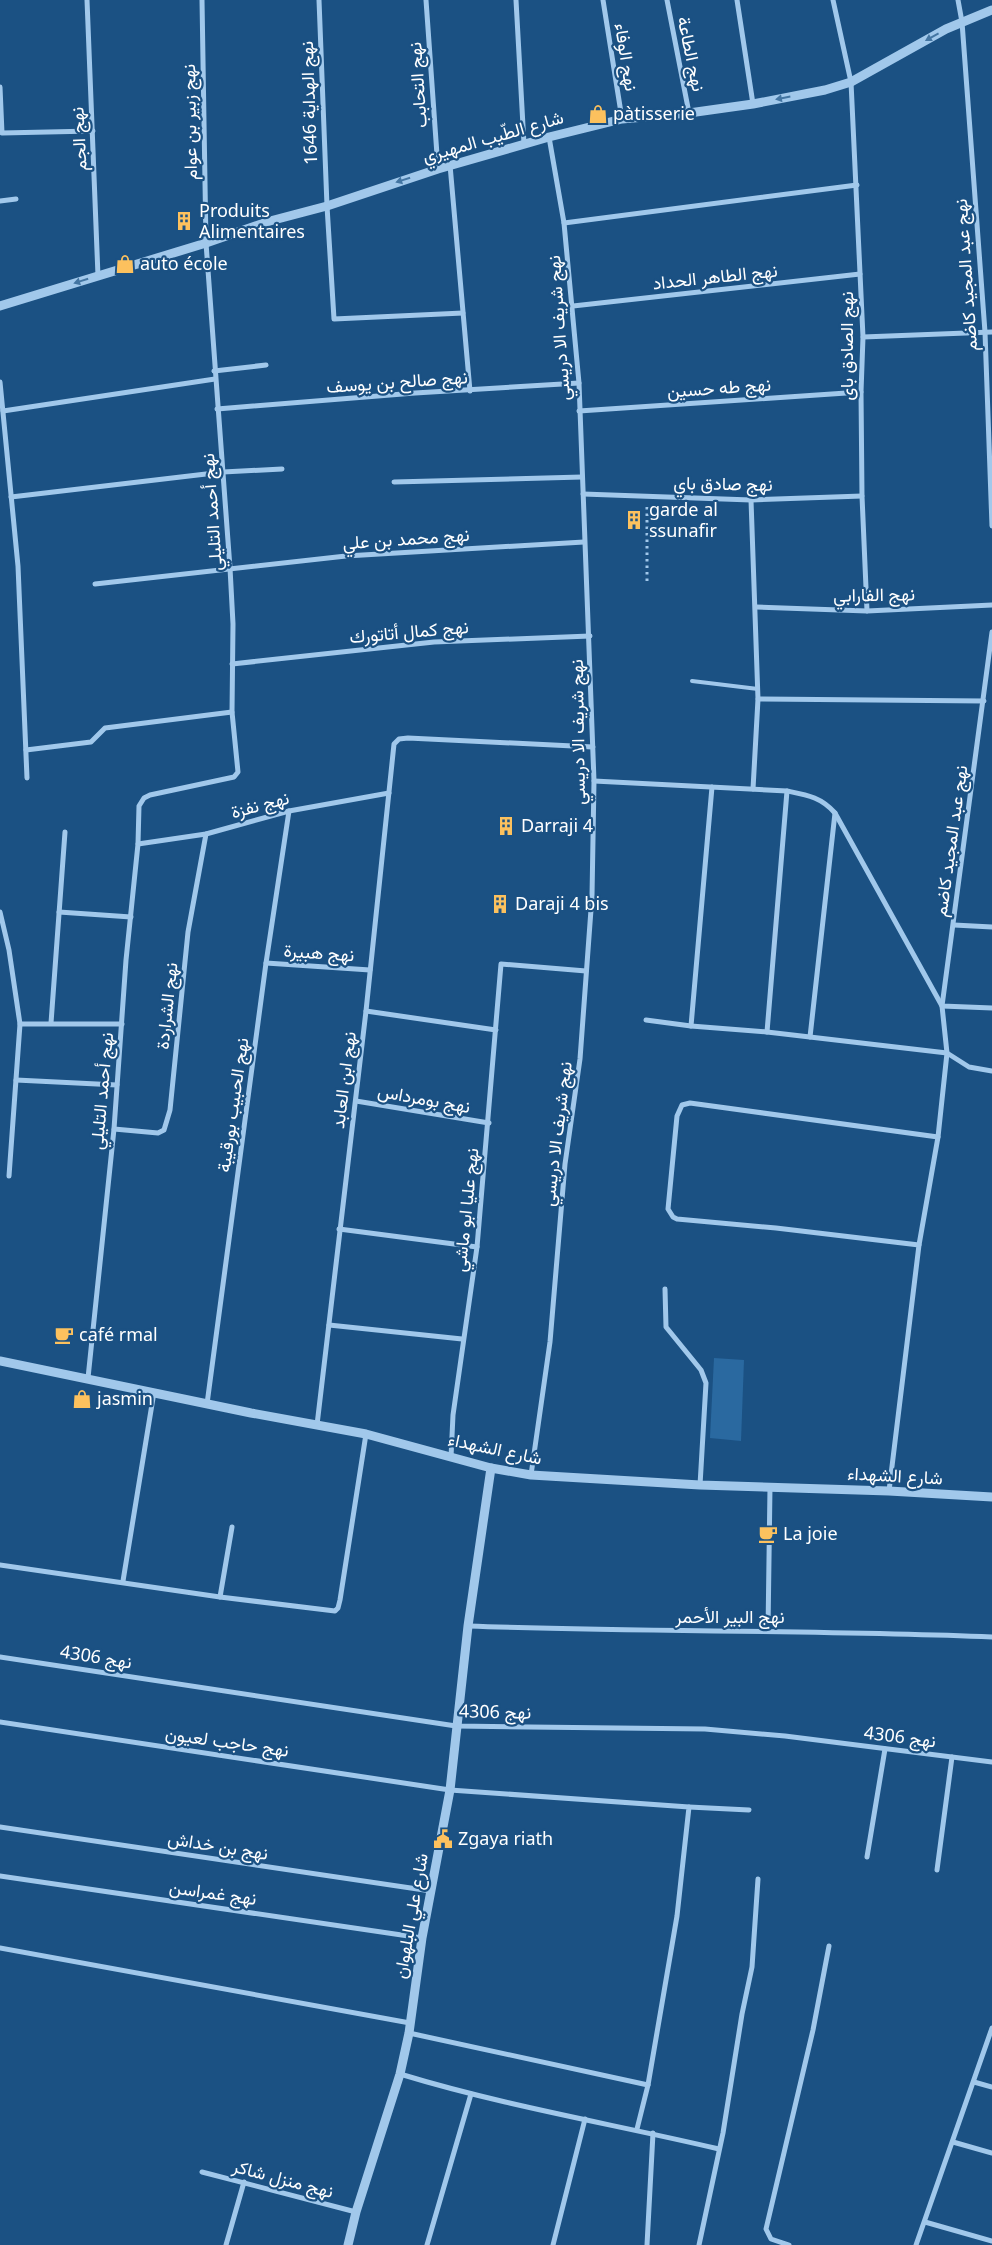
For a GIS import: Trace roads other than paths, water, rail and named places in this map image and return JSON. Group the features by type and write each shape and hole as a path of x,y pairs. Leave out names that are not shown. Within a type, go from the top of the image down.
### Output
{"street":[{"name":"نهج الجم","path":"87,0 98,276"},
{"name":"نهج زبير بن عوام","path":"202,0 206,244"},
{"name":"نهج الهداية 1646","path":"318,0 327,206"},
{"name":"نهج التحابب","path":"426,0 438,169"},
{"path":"516,0 524,144"},
{"name":"نهج الوفاء","path":"603,0 622,118"},
{"name":"نهج الطاعة","path":"667,0 689,113"},
{"path":"737,0 753,104"},
{"name":"نهج الصادق باى","path":"833,0 851,82 857,185 863,337 861,392 862,496 867,611"},
{"name":"نهج عبد المجيد كاضم","path":"958,0 962,22 985,332 992,526"},
{"name":"شارع الطّيب المهيري","path":"0,306 206,244 270,221 327,206 450,165 549,137 622,118 689,113 753,104 825,90 851,82 962,22 992,10"},
{"path":"0,87 2,133 93,131"},
{"name":"نهج شريف الا دريسي","path":"531,1475 550,1342 565,1164 580,1059 592,896 594,781 579,383 564,223 549,137"},
{"path":"450,165 470,390"},
{"path":"564,223 857,185"},
{"path":"0,200 16,198"},
{"path":"327,206 334,319 463,313"},
{"name":"نهج أحمد التليلي","path":"88,1378 114,1129 138,844 139,806 144,798 150,795 234,777 237,774 238,768 232,712 233,624 230,568 206,244"},
{"name":"نهج الطاهر الحداد","path":"573,306 860,274"},
{"path":"863,337 992,332"},
{"path":"214,371 266,366"},
{"path":"3,411 215,379"},
{"path":"0,382 18,566 27,778"},
{"name":"نهج صالح بن يوسف","path":"217,409 579,383"},
{"name":"نهج طه حسين","path":"579,411 861,392"},
{"path":"11,497 223,472 282,468"},
{"path":"394,482 582,477"},
{"name":"نهج صادق باي","path":"583,494 751,500 862,496"},
{"path":"751,500 758,689 753,789"},
{"name":"نهج محمد بن علي","path":"95,584 346,556 584,542"},
{"name":"نهج الفارابي","path":"756,607 867,611 992,605"},
{"name":"نهج عبد المجيد كاضم","path":"889,1491 919,1245 938,1137 947,1053 942,1006 992,632"},
{"name":"نهج كمال أتاتورك","path":"232,664 434,642 521,637 590,636"},
{"path":"758,699 984,701"},
{"path":"26,750 91,742 104,728 232,712"},
{"name":"نهج ابن العابد","path":"317,1425 339,1229 356,1101 394,744 398,739 408,738 592,747"},
{"path":"594,781 787,791 826,802 835,813 942,1006 992,1008"},
{"path":"691,1026 712,787"},
{"path":"767,1032 787,791"},
{"name":"نهج نفزة","path":"138,844 206,834 289,811 389,793"},
{"name":"نهج الحبيب بورقيبة","path":"207,1404 266,963 289,811"},
{"path":"810,1037 835,813"},
{"path":"51,1023 65,832"},
{"name":"نهج الشراردة","path":"114,1129 158,1133 164,1130 168,1123 188,932 206,834"},
{"path":"0,912 9,950 20,1024 9,1176"},
{"path":"59,912 131,917"},
{"path":"954,925 992,927"},
{"name":"نهج هبيرة","path":"266,963 370,970"},
{"name":"نهج عليا ابو ماشي","path":"451,1458 453,1414 462,1339 477,1247 501,964 586,971"},
{"path":"366,1011 496,1030"},
{"path":"646,1020 947,1053 969,1067 992,1071"},
{"path":"20,1024 122,1024"},
{"path":"16,1080 117,1086"},
{"name":"نهج بومرداس","path":"356,1101 488,1123"},
{"path":"919,1245 776,1228 677,1219 673,1217 668,1209 677,1116 682,1105 690,1104 938,1137"},
{"path":"339,1229 477,1247"},
{"path":"665,1289 666,1327 701,1370 706,1383 700,1485"},
{"path":"329,1325 462,1339"},
{"name":"شارع الشهداء","path":"0,1361 207,1404 366,1434 490,1468 531,1475 700,1485 770,1486 992,1497"},
{"path":"123,1581 154,1392"},
{"path":"0,1565 123,1581 328,1612 338,1608 366,1434"},
{"name":"شارع علي البلهوان","path":"348,2245 356,2212 400,2074 409,2033 422,1938 450,1790 468,1626 490,1468"},
{"path":"768,1631 770,1486"},
{"path":"220,1597 232,1527"},
{"name":"نهج البير الأحمر","path":"468,1626 594,1630 856,1632 992,1637"},
{"name":"نهج 4306","path":"0,1657 456,1726 706,1729 785,1736 992,1762"},
{"name":"نهج حاجب لعيون","path":"0,1722 450,1790 749,1810"},
{"path":"867,1858 885,1749"},
{"path":"937,1870 952,1757"},
{"path":"637,2129 648,2084 677,1916 689,1807"},
{"name":"نهج بن خداش","path":"0,1827 431,1892"},
{"name":"نهج غمراسن","path":"0,1876 422,1938"},
{"path":"699,2245 719,2149 752,1967 758,1879"},
{"path":"789,2245 771,2239 766,2229 810,2047 829,1946"},
{"path":"0,1948 410,2023"},
{"path":"916,2245 992,2028"},
{"path":"409,2033 648,2084"},
{"path":"400,2074 528,2108 637,2129 719,2149"},
{"path":"974,2082 992,2087"},
{"path":"427,2245 471,2094"},
{"path":"554,2245 585,2119"},
{"path":"647,2245 653,2133"},
{"path":"952,2142 992,2153"},
{"name":"نهج منزل شاكر","path":"202,2172 356,2212"},
{"path":"226,2245 244,2182"},
{"path":"924,2222 992,2240"}],"lane":[{"path":"692,681 758,689"}],"place":[{"name":"pàtisserie","path":"598,114"},
{"name":"Produits Alimentaires","path":"184,221"},
{"name":"auto école","path":"125,264"},
{"name":"garde al ssunafir","path":"634,520"},
{"name":"Darraji 4","path":"506,826"},
{"name":"Daraji 4 bis","path":"500,904"},
{"name":"café rmal","path":"64,1335"},
{"name":"jasmin","path":"82,1399"},
{"name":"La joie","path":"768,1534"},
{"name":"Zgaya riath","path":"443,1839"}]}
